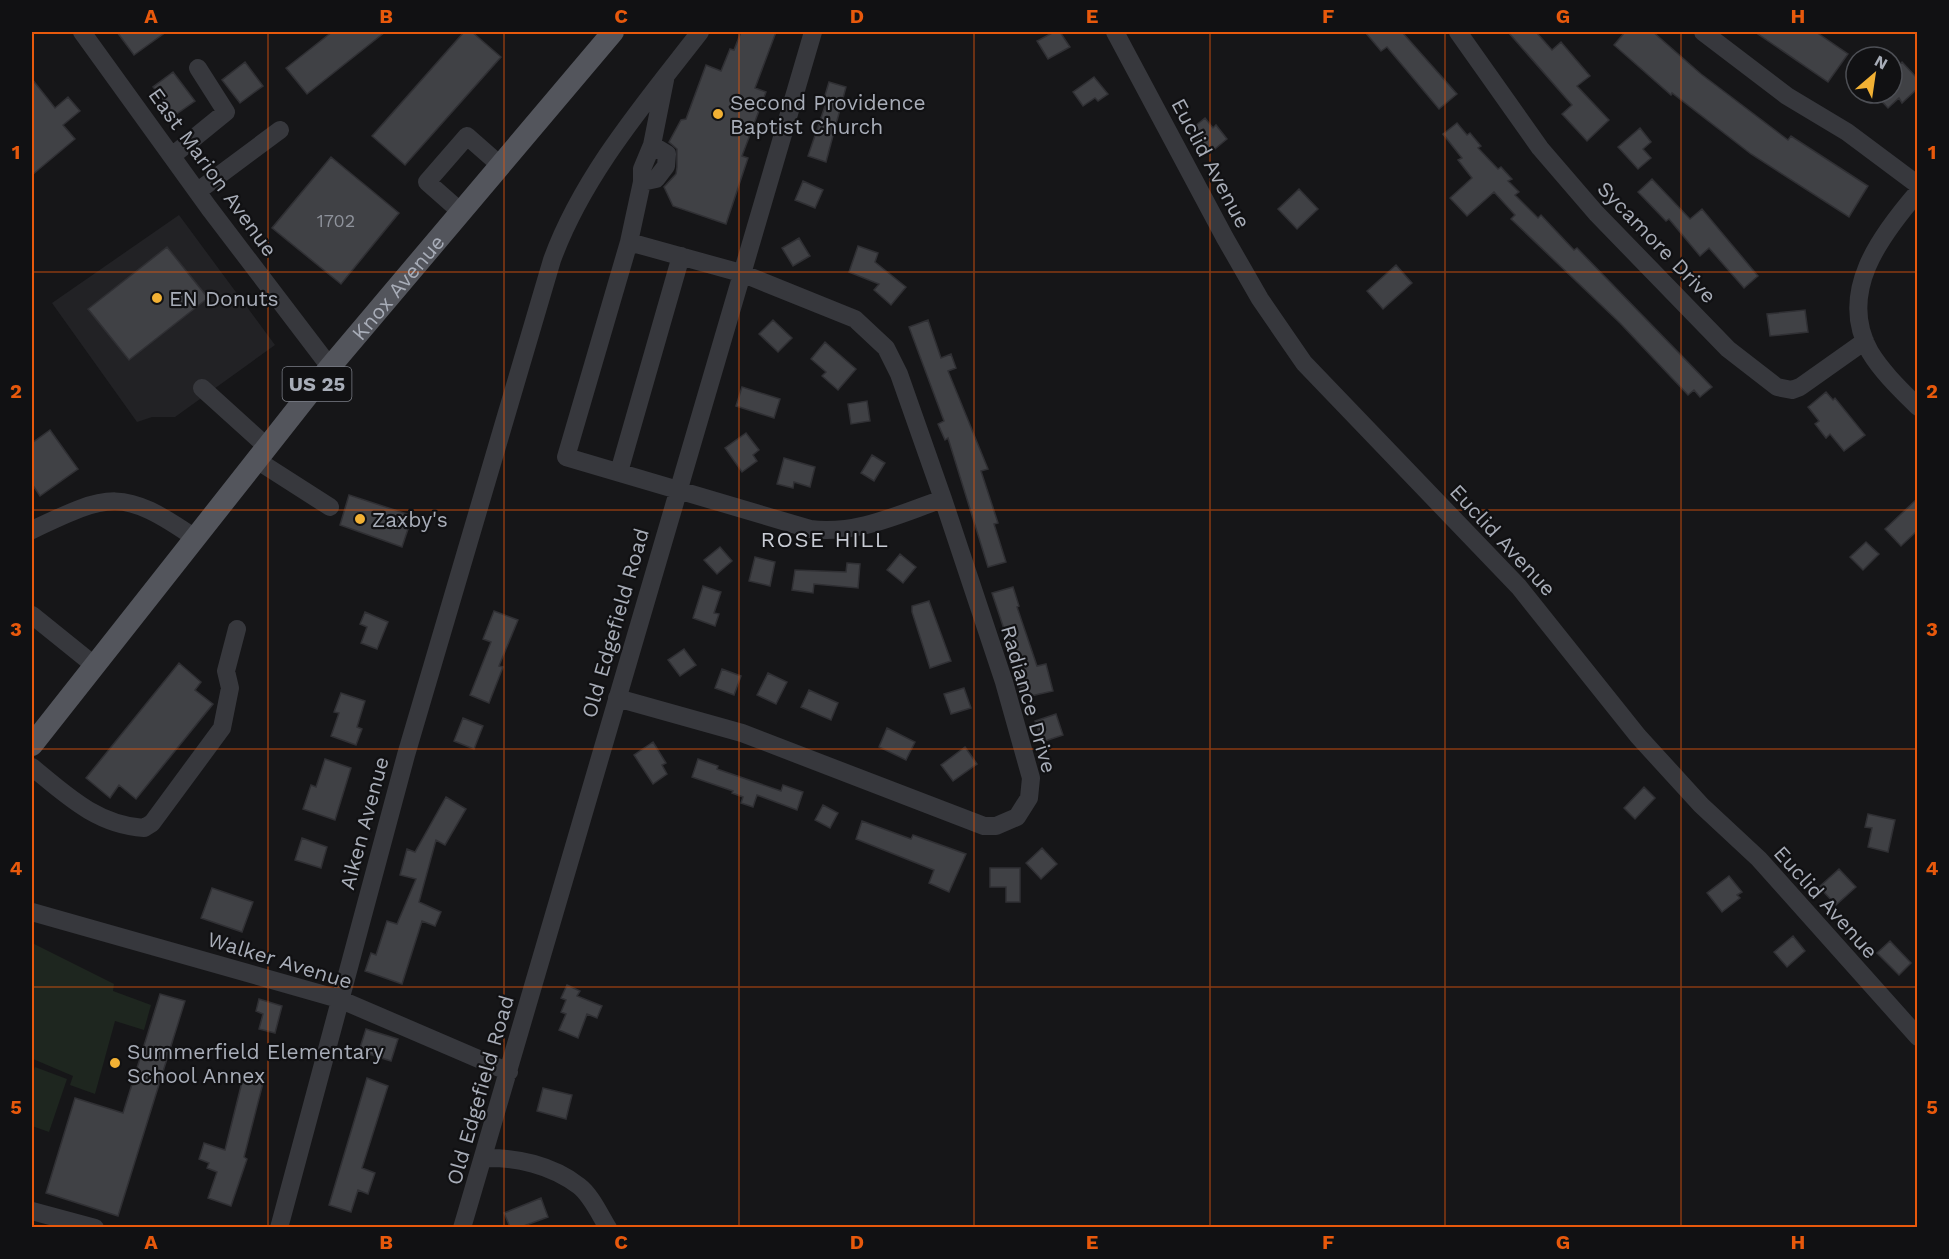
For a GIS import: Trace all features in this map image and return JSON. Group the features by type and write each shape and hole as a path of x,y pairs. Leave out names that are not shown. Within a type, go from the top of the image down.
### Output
{"main road":[{"name":"Knox Avenue","path":"32,745 330,367 613,32"}],"street":[{"name":"East Marion Avenue","path":"82,32 330,367"},
{"name":"Aiken Avenue","path":"279,1227 339,999 468,537 561,235 584,191 700,32"},
{"name":"Old Edgefield Road","path":"462,1227 813,32"},
{"name":"Euclid Avenue","path":"1115,32 1225,238 1260,299 1304,363 1519,587 1638,736 1701,805 1759,859 1917,1037"},
{"name":"Sycamore Drive","path":"1458,32 1540,148 1596,213 1728,349 1777,387 1784,390 1800,387 1865,341"},
{"path":"1703,32 1787,96 1847,132 1917,185"},
{"path":"172,156 226,112 198,68"},
{"path":"666,76 652,145 645,156 642,182 629,242 566,457 810,530 860,528 943,499"},
{"path":"198,191 280,130"},
{"path":"461,212 427,182 467,136 500,165"},
{"path":"1917,192 1884,235 1863,272 1858,308 1865,341 1877,363 1917,407"},
{"name":"Radiance Drive","path":"617,698 742,733 984,826 1007,823 1024,808 1029,798 1031,778 1004,682 943,499 890,354 877,337 855,319 741,273 629,242"},
{"path":"619,472 681,256"},
{"path":"202,388 261,452 330,507"},
{"path":"32,530 72,511 121,500 138,504 195,538"},
{"path":"32,615 94,665"},
{"path":"32,767 89,813 102,819 144,828 152,823 222,728 230,688 226,670 237,629"},
{"name":"Walker Avenue","path":"32,912 339,999 509,1072"},
{"path":"483,1158 508,1158 543,1167 580,1187 608,1227"},
{"path":"32,1211 95,1227"}],"shaded area":[{"path":"179,215 275,345 175,417 152,417 137,422 52,303"},
{"path":"32,943 114,984 113,991 151,1005 144,1030 115,1021 95,1094 70,1085 73,1076 33,1059 32,1062"},
{"path":"35,1067 67,1079 49,1132 32,1126 32,1076"}],"building":[{"path":"117,32 166,32 134,55"},
{"path":"332,32 385,32 307,94 286,68"},
{"path":"464,32 472,32 501,57 405,165 372,136"},
{"path":"741,32 776,32 755,88 766,92 742,156 748,158 726,224 673,206 664,187 676,174 677,167 677,149 669,142 681,120 686,119 706,65 721,71 730,49 734,50"},
{"path":"1054,32 1060,32 1070,47 1048,59 1037,41"},
{"path":"1365,32 1402,32 1457,94 1439,109 1387,47 1381,51"},
{"path":"1508,32 1536,32 1552,50 1561,42 1590,76 1577,86 1609,120 1587,141 1562,114 1572,105"},
{"path":"1625,32 1653,32 1701,74 1788,140 1791,136 1868,186 1849,217 1751,154 1672,93 1671,95 1614,45"},
{"path":"1755,32 1816,32 1844,51 1844,60 1828,82"},
{"path":"245,62 263,86 240,103 222,80"},
{"path":"1904,64 1917,78 1917,89 1904,101"},
{"path":"173,72 195,101 175,115 153,87"},
{"path":"1094,77 1108,94 1098,101 1095,98 1083,106 1073,92"},
{"path":"32,79 55,108 68,97 80,111 63,125 75,139 32,175"},
{"path":"829,82 846,87 826,162 808,156 826,103 823,102"},
{"path":"1205,118 1213,128 1216,125 1227,139 1210,153 1194,136 1199,131 1195,126"},
{"path":"1457,123 1467,135 1470,133 1481,146 1478,148 1498,169 1501,167 1512,179 1508,181 1519,192 1515,195 1538,218 1541,215 1574,250 1577,248 1712,387 1700,397 1694,390 1688,395 1620,323 1511,219 1515,215 1494,192 1467,216 1450,198 1472,178 1458,160 1462,158 1443,134"},
{"path":"1640,128 1651,142 1643,149 1651,158 1638,169 1618,147"},
{"path":"331,157 399,213 341,284 272,228"},
{"path":"1652,179 1690,219 1702,209 1758,276 1744,288 1709,248 1700,256 1669,219 1666,221 1638,192"},
{"path":"803,181 823,190 815,208 795,200"},
{"path":"1299,189 1318,209 1297,229 1278,209"},
{"path":"799,238 810,256 793,266 782,248"},
{"path":"858,246 878,253 875,262 906,287 891,305 874,290 879,284 849,272"},
{"path":"167,247 208,298 129,360 88,309"},
{"path":"1396,265 1412,283 1383,309 1367,291"},
{"path":"1805,310 1808,332 1770,336 1767,314"},
{"path":"773,320 792,338 778,352 759,334"},
{"path":"928,320 941,358 951,354 956,368 948,371 988,469 981,471 998,523 994,524 1006,562 988,567 948,438 945,440 938,424 944,421 909,327"},
{"path":"825,342 856,369 838,390 822,376 826,372 811,359"},
{"path":"742,387 780,399 774,418 736,406"},
{"path":"1826,392 1833,400 1835,398 1865,435 1844,451 1830,434 1826,438 1815,424 1819,421 1808,407"},
{"path":"867,401 870,421 851,424 848,404"},
{"path":"50,430 78,469 40,496 32,484 32,443"},
{"path":"746,433 759,450 753,455 757,461 742,472 725,448"},
{"path":"872,455 885,463 874,481 861,473"},
{"path":"784,458 815,467 810,487 794,482 793,488 777,484"},
{"path":"349,495 407,514 403,525 409,526 402,547 340,525"},
{"path":"1917,499 1917,531 1901,546 1885,529"},
{"path":"1866,542 1879,554 1863,570 1850,557"},
{"path":"720,547 732,561 717,574 704,560"},
{"path":"900,554 916,567 903,583 887,570"},
{"path":"755,557 775,562 770,586 749,581"},
{"path":"847,563 860,564 858,588 814,584 813,593 792,590 795,570 846,572"},
{"path":"703,586 721,592 714,613 719,614 715,626 693,618"},
{"path":"1013,587 1019,606 1017,607 1037,666 1046,664 1053,691 1022,698 1015,672 1018,671 992,593"},
{"path":"929,601 951,661 930,668 912,612 912,606"},
{"path":"494,611 518,620 499,666 503,667 489,703 470,695 491,642 483,639"},
{"path":"365,612 388,622 377,649 361,643 367,627 360,624"},
{"path":"684,649 696,665 680,676 668,660"},
{"path":"179,663 201,682 195,690 213,704 136,799 119,785 110,798 86,778"},
{"path":"722,669 741,676 734,695 715,688"},
{"path":"768,673 787,682 776,704 757,695"},
{"path":"964,688 971,708 951,714 944,694"},
{"path":"809,690 838,703 831,720 801,707"},
{"path":"341,693 365,701 357,727 362,729 356,745 331,736 339,713 334,712"},
{"path":"1056,714 1063,735 1042,742 1035,721"},
{"path":"463,718 483,726 474,749 454,741"},
{"path":"887,728 915,742 906,760 879,747"},
{"path":"653,742 666,763 662,765 667,774 653,784 634,755"},
{"path":"965,747 977,764 953,781 941,765"},
{"path":"325,759 351,768 335,820 303,809 311,785 316,787"},
{"path":"698,759 718,766 717,769 781,791 783,785 803,792 797,810 757,795 753,807 741,803 743,797 732,793 733,791 692,777"},
{"path":"1644,787 1655,798 1635,819 1624,808"},
{"path":"446,797 466,809 445,845 436,840 419,902 441,912 435,926 422,921 402,984 365,971 371,953 376,955 387,921 397,924 416,879 400,875 407,849 415,852"},
{"path":"823,805 838,813 830,828 815,820"},
{"path":"1868,814 1895,820 1888,852 1868,847 1872,828 1865,827"},
{"path":"862,821 911,839 913,835 966,854 949,892 929,883 934,870 856,839"},
{"path":"302,838 327,847 321,868 295,860"},
{"path":"1042,848 1057,864 1041,879 1026,863"},
{"path":"990,868 1020,868 1020,902 1006,902 1006,887 990,887"},
{"path":"1839,869 1856,887 1836,905 1819,887"},
{"path":"1729,876 1742,892 1737,895 1740,898 1722,912 1707,893"},
{"path":"212,888 253,902 242,932 201,918"},
{"path":"1793,936 1805,951 1787,967 1774,952"},
{"path":"1890,941 1911,963 1899,975 1877,953"},
{"path":"567,985 580,991 577,996 602,1006 597,1018 587,1014 578,1038 559,1030 566,1014 561,1012 566,1000 561,998"},
{"path":"160,994 185,1001 118,1216 46,1193 75,1098 123,1113"},
{"path":"259,999 282,1006 275,1033 259,1029 263,1014 256,1011"},
{"path":"366,1029 398,1039 391,1061 359,1051"},
{"path":"244,1074 264,1079 244,1157 247,1159 231,1206 208,1198 217,1172 207,1168 209,1163 199,1159 204,1143 225,1150"},
{"path":"367,1078 388,1086 362,1168 375,1173 368,1194 358,1190 351,1212 329,1205"},
{"path":"543,1088 572,1095 566,1119 537,1111"},
{"path":"541,1198 548,1217 521,1227 510,1227 504,1213"}],"place":[{"name":"Second Providence Baptist Church","path":"718,114"},
{"name":"EN Donuts","path":"157,298"},
{"name":"Zaxby's","path":"360,519"},
{"name":"Summerfield Elementary School Annex","path":"115,1063"}],"district":[{"name":"ROSE HILL","path":"825,539"}]}
